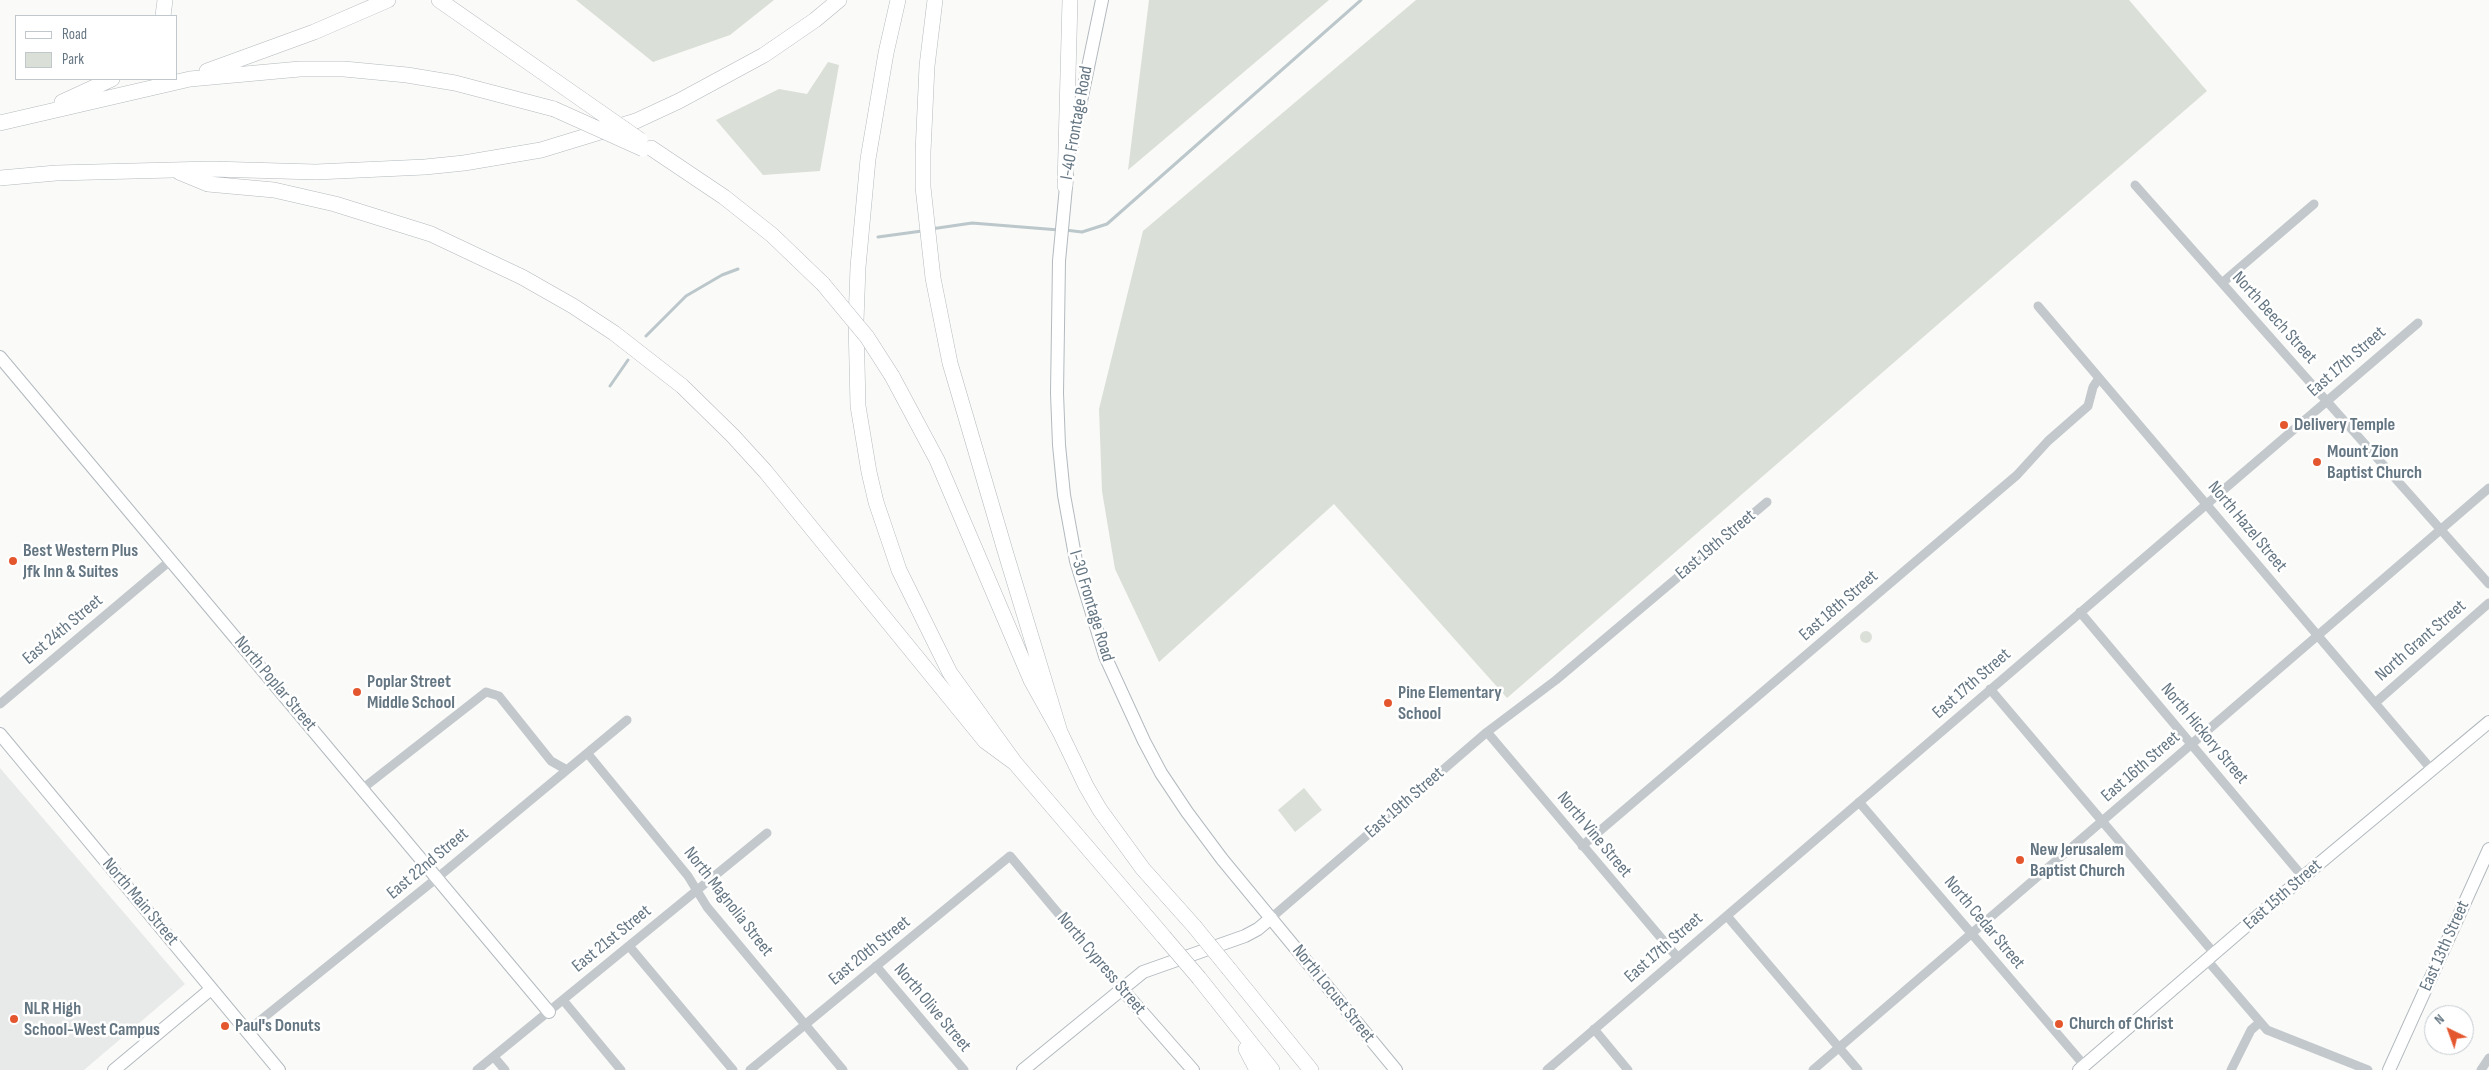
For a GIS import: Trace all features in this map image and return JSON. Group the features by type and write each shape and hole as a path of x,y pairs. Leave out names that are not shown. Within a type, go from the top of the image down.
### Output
{"highway":[{"path":"163,15 165,0"},
{"path":"0,123 99,102 190,79 314,32 388,0"},
{"path":"0,178 56,173 179,172 210,169 316,172 425,167 464,163 541,150 636,121 679,101 764,55 815,20 839,0"},
{"path":"935,0 924,110 923,187 933,278 950,363 1060,732"},
{"path":"1065,186 1070,0"},
{"path":"897,2 878,96 861,219 856,321 856,374 862,436 868,472 886,534 916,607 950,673 1015,763 1199,978 1272,1070"},
{"path":"443,3 584,101 647,149"},
{"path":"190,79 300,69 376,72 455,82 554,109 647,149 667,159 724,197 765,229 823,284 867,337 892,376 937,460 1031,680 1100,810 1143,869 1194,926 1312,1070"},
{"path":"27,116 91,90 110,80"},
{"path":"179,172 208,184 274,190 335,204 431,234 522,277 573,306 614,333 682,386 733,436 765,471 985,741 1015,763"},
{"path":"1227,1012 1258,1070"}],"main road":[{"name":"I-40 Frontage Road","path":"1060,247 1065,186 1082,92 1102,0"},
{"name":"I-30 Frontage Road","path":"1060,247 1056,393 1059,445 1068,519 1076,561 1091,615 1124,702 1162,773 1222,859 1271,918"},
{"name":"North Poplar Street","path":"0,357 549,1012"},
{"name":"East 15th Street","path":"2081,1068 2303,876 2489,722"},
{"name":"North Main Street","path":"0,734 279,1070"},
{"name":"East 13th Street","path":"2389,1070 2489,850"},
{"name":"East 19th Street","path":"1023,1070 1121,988 1143,972 1245,936 1258,929 1271,918"},
{"name":"North Locust Street","path":"1271,918 1396,1070"},
{"path":"114,1070 211,988"},
{"name":"North Cypress Street","path":"1121,988 1192,1070"}],"street":[{"name":"North Beech Street","path":"2135,186 2489,584"},
{"path":"2222,283 2314,204"},
{"name":"North Hazel Street","path":"2038,306 2431,769"},
{"name":"East 17th Street","path":"1547,1070 2418,323"},
{"name":"East 18th Street","path":"1582,846 2018,475 2048,441 2088,406 2093,387 2099,378"},
{"name":"East 16th Street","path":"1814,1070 2489,488"},
{"name":"East 19th Street","path":"1271,918 1487,732 1516,708 1556,680 1767,502"},
{"name":"East 24th Street","path":"0,704 170,560"},
{"name":"North Grant Street","path":"2375,703 2489,603"},
{"name":"North Hickory Street","path":"2080,612 2303,876"},
{"path":"1990,689 2103,822 2210,957 2259,1024 2267,1030 2368,1070"},
{"path":"362,789 480,694 486,692 499,696 550,761 567,770"},
{"name":"East 22nd Street","path":"247,1031 437,878 627,720"},
{"name":"North Vine Street","path":"1487,732 1678,958"},
{"name":"North Magnolia Street","path":"588,754 688,876 708,907 843,1070"},
{"name":"North Cedar Street","path":"1860,802 1972,934 2081,1068"},
{"name":"East 21st Street","path":"477,1070 767,833"},
{"name":"East 20th Street","path":"750,1070 1010,856"},
{"name":"North Cypress Street","path":"1010,856 1121,988"},
{"path":"1727,916 1858,1070"},
{"path":"629,946 734,1070"},
{"name":"North Olive Street","path":"876,966 964,1070"},
{"path":"563,1000 621,1070"},
{"path":"2231,1070 2251,1030 2259,1024"},
{"path":"1594,1030 1628,1070"},
{"path":"494,1057 505,1070"},
{"path":"2482,1070 2489,1058"}],"shaded area":[{"path":"0,768 185,984 84,1070 0,1070"}],"green space":[{"path":"576,0 774,0 730,35 653,62"},
{"path":"1149,0 1329,0 1128,170"},
{"path":"1416,0 2129,0 2207,91 1507,698 1334,504 1159,662 1115,569 1102,491 1099,409 1143,231"},
{"path":"828,62 839,65 820,171 763,175 716,120 779,89 807,94"},
{"path":"1866,631 1872,637 1866,643 1860,637"},
{"path":"1304,788 1322,810 1295,832 1278,810"}],"waterway":[{"path":"1065,230 1082,232 1107,224 1361,0"},
{"path":"931,229 972,223 1059,230"},
{"path":"878,237 922,231"},
{"path":"646,336 686,296 722,275 738,269"},
{"path":"610,386 628,360"}],"place":[{"name":"Delivery Temple","path":"2284,425"},
{"name":"Mount Zion Baptist Church","path":"2317,462"},
{"name":"Best Western Plus Jfk Inn & Suites","path":"13,561"},
{"name":"Poplar Street Middle School","path":"357,692"},
{"name":"Pine Elementary School","path":"1388,703"},
{"name":"New Jerusalem Baptist Church","path":"2020,860"},
{"name":"NLR High School-West Campus","path":"14,1019"},
{"name":"Church of Christ","path":"2059,1024"},
{"name":"Paul's Donuts","path":"225,1026"}]}
